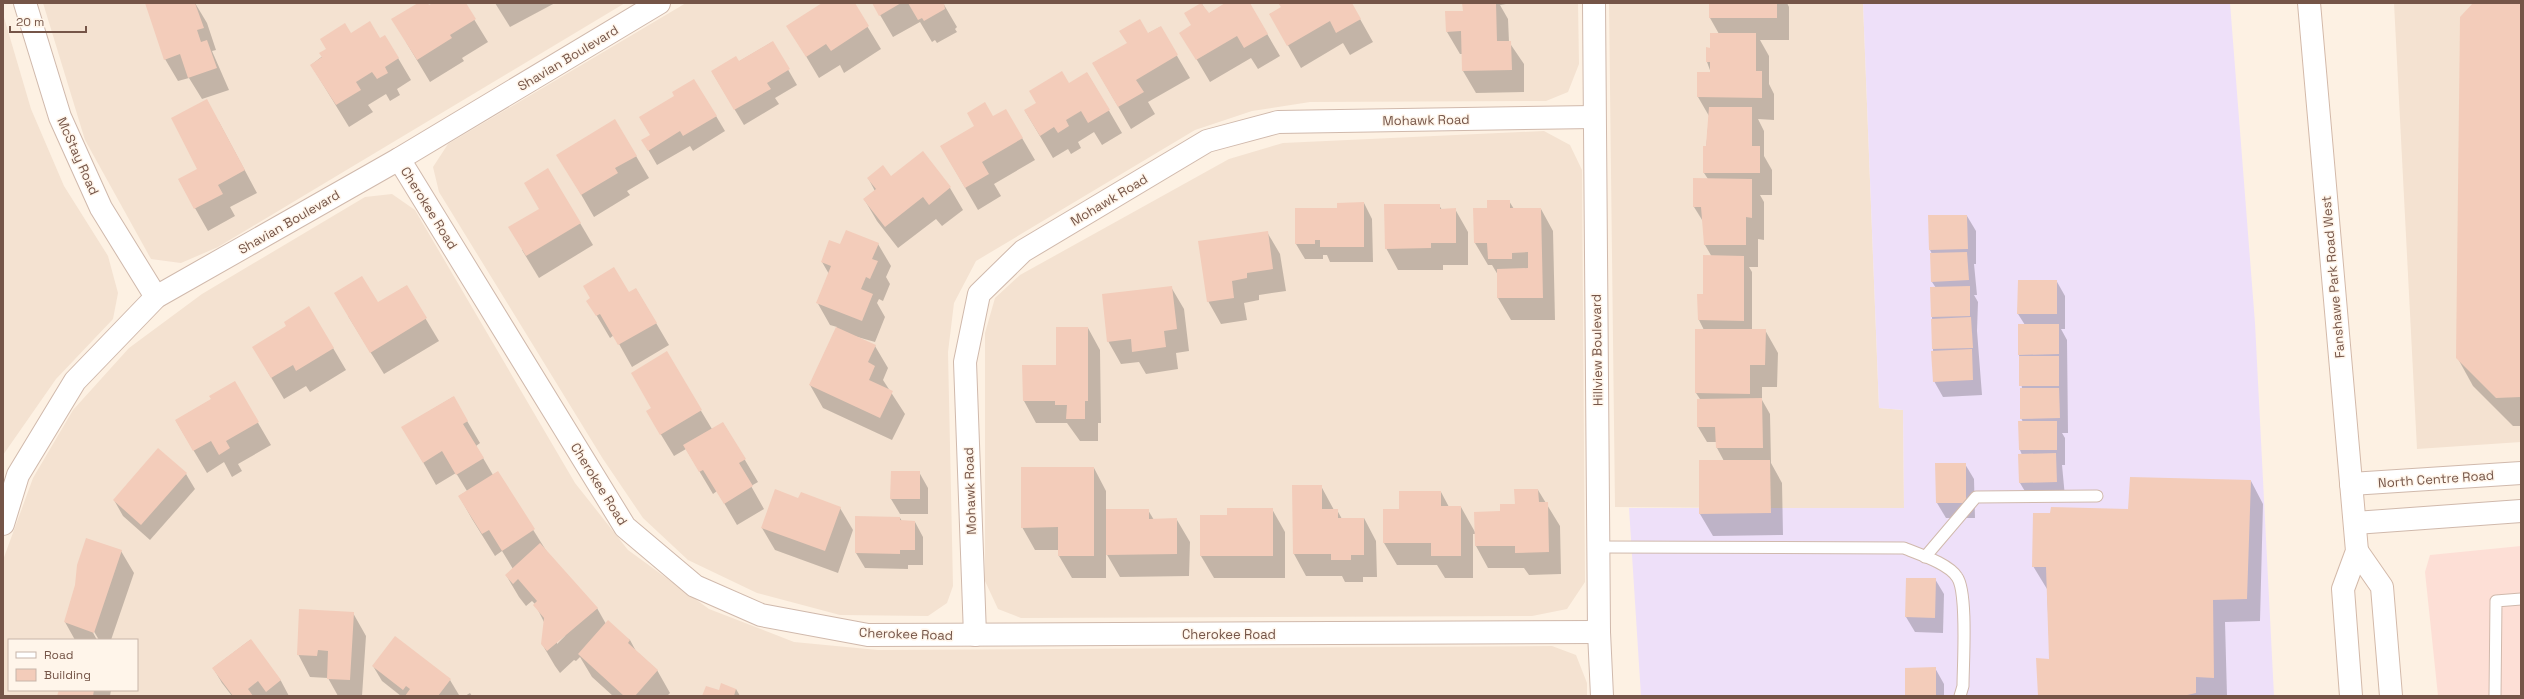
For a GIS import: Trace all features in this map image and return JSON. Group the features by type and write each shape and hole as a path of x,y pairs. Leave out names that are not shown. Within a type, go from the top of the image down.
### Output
{"street":[{"name":"McStay Road","path":"25,3 63,124 101,208 156,297"},
{"name":"Shavian Boulevard","path":"3,524 18,475 75,381 156,297 399,159 659,3"},
{"name":"Hillview Boulevard","path":"1594,3 1594,117 1600,547 1599,632 1602,696"},
{"name":"Fanshawe Park Road West","path":"2309,3 2357,551 2343,589 2351,696"},
{"name":"Mohawk Road","path":"975,636 965,362 979,294 1023,251 1207,141 1278,122 1594,117"},
{"name":"Cherokee Road","path":"399,159 625,527 695,586 761,615 860,633 975,636 1599,632"},
{"name":"North Centre Road","path":"2351,484 2521,473"},
{"path":"2355,522 2521,511"},
{"path":"2357,551 2382,587 2391,696"}],"lane":[{"path":"1925,557 1976,497 2097,496"},
{"path":"1600,547 1904,548 1940,563 1957,577 1964,606 1963,686 1960,696"},
{"path":"2494,696 2496,601 2521,599"}],"shaded area":[{"path":"43,3 625,3 218,247 181,263 151,259 85,140"},
{"path":"686,3 1578,3 1579,64 1568,92 1546,101 1310,102 1252,111 1195,130 976,261 954,303 948,352 953,586 947,603 928,616 840,615 757,593 688,560 643,518 603,459 439,192 433,167 448,144"},
{"path":"1609,3 1863,3 1879,408 1903,410 1904,509 1615,507"},
{"path":"1863,3 2230,3 2255,323 2274,696 1641,696 1629,508 1904,508 1903,410 1879,408"},
{"path":"2394,3 2521,3 2521,442 2417,449"},
{"path":"3,14 31,109 64,186 108,256 118,293 113,319 56,379 3,455"},
{"path":"1544,131 1570,145 1582,170 1585,582 1567,609 1532,616 1021,618 998,609 985,581 985,333 995,298 1020,275 1229,159 1283,143"},
{"path":"392,194 415,210 575,483 628,550 709,609 794,642 878,650 1552,646 1576,655 1587,683 1587,696 3,696 3,560 33,478 73,410 129,348 202,294 365,197"},
{"path":"2521,546 2521,696 2438,696 2425,572 2430,555"}],"building":[{"path":"145,3 195,3 204,28 197,30 201,42 207,40 217,68 188,78 180,54 164,60"},
{"path":"418,3 428,3 429,5 433,3 466,3 476,19 450,35 452,38 417,60 391,19"},
{"path":"822,3 855,3 869,26 831,51 826,44 806,57 786,26"},
{"path":"872,3 901,3 879,16"},
{"path":"908,3 944,3 945,9 924,21 922,18 918,20"},
{"path":"1201,3 1209,13 1225,3 1250,3 1268,34 1244,48 1237,36 1196,60 1179,33 1191,25 1184,13"},
{"path":"1278,3 1352,3 1361,19 1336,33 1330,21 1287,46 1269,14 1281,7"},
{"path":"1462,3 1496,3 1497,41 1511,41 1512,70 1462,71 1461,31 1446,32 1445,11 1463,11"},
{"path":"1709,3 1777,3 1777,18 1709,18"},
{"path":"2473,3 2521,3 2521,397 2496,398 2456,358 2460,17"},
{"path":"1140,19 1148,33 1161,26 1178,55 1136,80 1144,92 1118,107 1092,63 1127,43 1119,31"},
{"path":"370,21 380,38 385,35 399,58 385,67 388,73 377,79 372,72 356,82 361,90 336,105 310,65 322,57 319,53 326,49 320,39 345,23 351,33"},
{"path":"1710,33 1756,33 1756,71 1762,71 1762,98 1697,97 1697,72 1710,72 1710,62 1706,62 1706,47 1710,48"},
{"path":"773,41 790,69 767,83 771,89 734,110 711,71 736,56 739,61"},
{"path":"1062,71 1069,83 1087,72 1110,110 1088,123 1081,111 1066,120 1069,126 1058,133 1054,127 1040,136 1024,110 1036,103 1029,91"},
{"path":"694,79 717,116 683,136 680,131 648,151 641,140 650,135 639,117 674,96 672,92"},
{"path":"207,99 245,170 218,185 223,194 194,209 178,179 197,169 171,118"},
{"path":"985,102 993,116 1006,109 1023,138 982,162 989,174 965,188 940,146 974,126 967,113"},
{"path":"1709,107 1752,107 1752,146 1760,146 1760,173 1703,173 1703,146 1706,146"},
{"path":"615,119 637,156 615,168 618,173 581,195 556,155"},
{"path":"923,151 951,187 929,205 923,197 885,227 863,199 876,189 867,178 883,165 891,176"},
{"path":"548,168 581,223 526,256 508,227 539,209 524,183"},
{"path":"1693,178 1752,179 1752,218 1746,217 1746,245 1704,245 1701,207 1693,207"},
{"path":"1487,200 1510,200 1510,208 1541,208 1543,298 1497,298 1497,269 1528,268 1528,252 1512,253 1512,259 1488,259 1487,243 1474,243 1473,208 1487,208"},
{"path":"1364,202 1364,247 1320,247 1320,240 1315,240 1315,244 1295,244 1295,208 1337,208 1337,203"},
{"path":"1384,204 1440,204 1440,209 1456,208 1456,243 1431,243 1431,248 1385,249"},
{"path":"1928,215 1967,215 1968,249 1929,250"},
{"path":"846,230 879,243 872,259 878,261 870,279 866,277 861,289 873,294 862,321 816,303 831,266 821,262 829,240 840,244"},
{"path":"1268,231 1273,269 1247,273 1247,278 1232,281 1234,298 1207,302 1198,241"},
{"path":"1967,252 1969,280 1931,282 1930,253"},
{"path":"1703,255 1744,256 1744,321 1698,320 1697,294 1703,294"},
{"path":"614,267 629,292 636,288 657,323 618,345 600,314 596,316 586,301 590,298 583,286"},
{"path":"362,276 378,302 407,285 427,318 370,353 334,293"},
{"path":"2018,280 2057,280 2057,314 2017,314"},
{"path":"1172,286 1177,329 1164,331 1166,347 1132,352 1131,339 1107,342 1102,294"},
{"path":"1970,286 1970,316 1931,317 1930,287"},
{"path":"309,306 334,348 296,371 293,365 271,378 252,347 286,326 284,322"},
{"path":"1971,317 1973,348 1932,349 1931,319"},
{"path":"2018,324 2059,324 2059,354 2018,355"},
{"path":"836,327 876,345 868,362 875,366 869,380 893,391 880,418 809,385"},
{"path":"1056,327 1088,327 1088,401 1085,401 1085,419 1066,419 1067,405 1055,405 1055,401 1023,401 1022,365 1056,365"},
{"path":"1695,329 1766,329 1765,365 1750,365 1750,394 1695,393"},
{"path":"1972,349 1973,380 1933,382 1931,351"},
{"path":"667,351 702,410 660,435 646,411 651,408 631,373"},
{"path":"2019,356 2059,356 2059,386 2019,386"},
{"path":"235,381 259,422 226,441 230,448 219,455 211,441 193,451 175,420 211,399 209,396"},
{"path":"2020,388 2059,388 2060,418 2020,419"},
{"path":"454,396 468,421 463,424 484,458 456,475 442,451 423,463 401,427"},
{"path":"1762,398 1763,448 1716,448 1715,427 1697,427 1697,399"},
{"path":"2018,421 2057,421 2057,450 2019,450"},
{"path":"723,422 746,459 739,463 753,486 724,504 703,470 699,472 683,445"},
{"path":"158,448 187,473 141,525 113,500"},
{"path":"2056,453 2057,482 2019,483 2018,454"},
{"path":"1699,460 1770,460 1771,513 1699,514"},
{"path":"1935,463 1966,463 1966,503 1936,503"},
{"path":"1021,467 1094,467 1094,556 1058,556 1058,527 1021,528"},
{"path":"498,471 535,529 502,551 489,530 482,534 458,496"},
{"path":"891,471 920,471 920,499 890,499"},
{"path":"2130,477 2251,480 2247,599 2213,600 2214,678 2196,677 2196,693 2183,696 2038,696 2036,658 2049,659 2046,567 2032,567 2033,513 2050,513 2051,507 2128,509"},
{"path":"1292,485 1322,485 1322,509 1338,509 1338,518 1364,518 1364,555 1351,555 1351,560 1331,560 1331,554 1293,554"},
{"path":"775,489 798,498 801,492 841,507 825,551 761,528"},
{"path":"1514,489 1538,489 1539,502 1548,502 1549,552 1515,553 1515,546 1475,546 1474,512 1500,511 1500,504 1515,504"},
{"path":"1399,491 1441,491 1441,506 1461,506 1461,556 1431,556 1431,543 1383,543 1383,509 1399,509"},
{"path":"1227,508 1273,508 1273,556 1200,556 1200,515 1227,515"},
{"path":"1106,509 1149,509 1149,519 1177,518 1177,554 1106,555"},
{"path":"855,516 900,517 900,520 915,521 915,550 900,550 900,554 855,553"},
{"path":"86,538 122,550 94,633 64,622 75,585 77,565"},
{"path":"540,543 598,608 547,651 541,644 544,618 533,605 537,601 518,579 513,584 505,575"},
{"path":"1906,578 1936,578 1935,618 1905,617"},
{"path":"299,609 354,612 350,680 327,679 328,651 318,650 317,656 297,655"},
{"path":"608,620 630,640 628,643 658,670 635,696 624,696 578,654"},
{"path":"395,636 451,679 438,696 405,696 410,689 406,686 403,690 372,666"},
{"path":"251,639 281,680 266,692 258,681 248,689 253,696 233,696 212,668"},
{"path":"1936,667 1936,696 1905,696 1905,668"},
{"path":"721,683 736,689 734,696 702,696 706,686 719,690"},
{"path":"59,691 94,691 93,696 57,696"}]}
